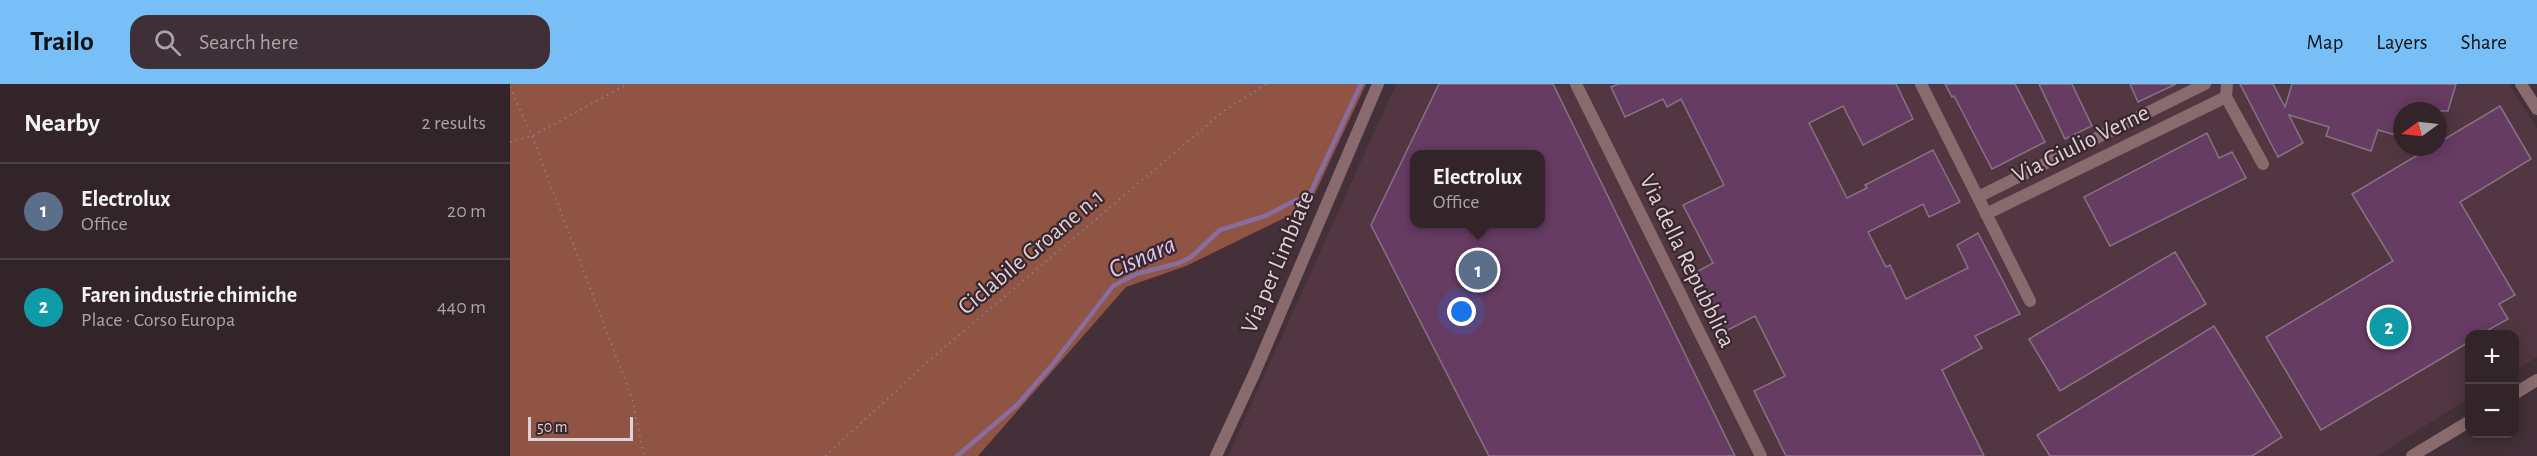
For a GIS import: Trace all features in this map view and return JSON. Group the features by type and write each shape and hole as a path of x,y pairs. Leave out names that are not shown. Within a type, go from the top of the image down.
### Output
{"street":[{"name":"Via per Limbiate","path":"1216,456 1255,372 1377,84"},
{"name":"Via della Repubblica","path":"1576,84 1761,456"},
{"path":"1921,84 2030,301"},
{"name":"Via Giulio Verne","path":"1978,197 2205,84"},
{"path":"2521,84 2537,109"},
{"name":"Via Giulio Verne","path":"1986,214 2227,90 2264,164"},
{"path":"2519,391 2537,380"},
{"path":"2416,455 2465,424"}],"path":[{"path":"510,142 532,136 628,84"},
{"name":"Ciclabile Groane n.1","path":"825,456 932,358 1170,155 1225,110 1267,84"},
{"path":"510,87 532,136 632,398 644,456"}],"shaded area":[{"path":"510,84 1366,84 1309,206 1186,266 1126,287 978,456 510,456"},
{"path":"1396,84 2509,84 2537,129 2537,357 2519,368 2519,330 2465,330 2465,401 2377,456 1228,456"}],"building":[{"path":"1439,84 1553,84 1735,456 1489,456 1371,225"},
{"path":"1618,84 1896,84 1913,119 1863,145 1843,106 1809,123 1847,198 1867,188 1865,185 1933,150 1960,202 1929,217 1923,204 1868,232 1886,267 1890,265 1906,299 1968,268 1957,245 1978,233 2020,314 1975,336 1982,348 1942,370 1984,456 1786,456 1754,391 1785,376 1755,316 1722,333 1700,288 1696,290 1689,276 1713,263 1683,205 1724,185 1681,99 1667,107 1663,99 1625,117 1611,87"},
{"path":"1945,84 2015,84 2045,142 1992,169 1954,96 1952,97"},
{"path":"2039,84 2072,84 2092,126 2065,139"},
{"path":"2130,84 2176,84 2138,102"},
{"path":"2240,84 2273,84 2285,107 2292,84 2456,84 2448,111 2447,102 2393,102 2393,134 2378,130 2371,151 2326,136 2329,127 2289,115 2303,143 2278,157"},
{"path":"2500,106 2531,159 2460,202 2515,295 2499,304 2508,319 2488,330 2465,330 2465,344 2321,430 2266,337 2393,261 2352,194 2416,156 2447,156 2447,138"},
{"path":"2207,133 2219,158 2232,152 2246,178 2110,246 2084,197"},
{"path":"2175,252 2206,304 2060,391 2029,339"},
{"path":"2214,326 2282,437 2252,456 2050,456 2037,435"}],"waterway":[{"name":"Cisnara","path":"957,456 1017,405 1053,364 1113,286 1136,274 1179,263 1191,257 1220,230 1265,216 1296,200 1308,198 1361,84"}],"place":[{"name":"Electrolux","path":"1478,270"},
{"name":"Faren industrie chimiche","path":"2389,327"}]}
